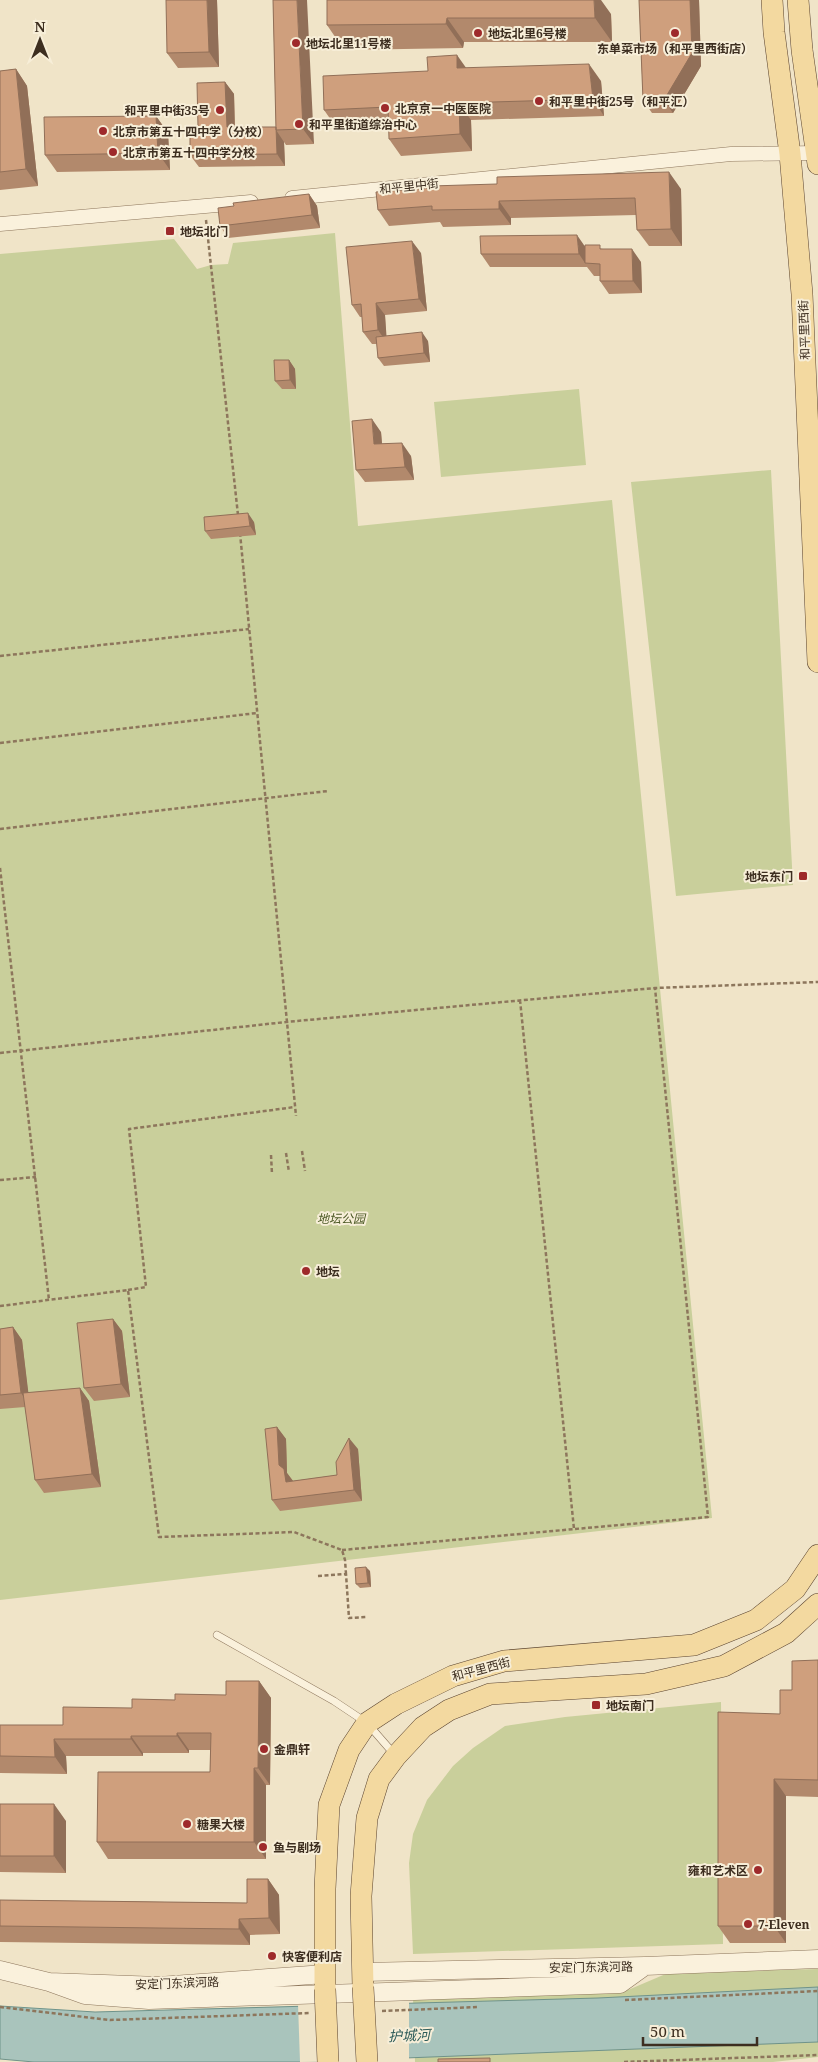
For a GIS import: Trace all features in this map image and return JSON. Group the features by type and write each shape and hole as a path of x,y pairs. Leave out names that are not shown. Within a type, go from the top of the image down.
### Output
{"main road":[{"name":"和平里西街","path":"772,0 774,32 790,154 802,294 818,662"},
{"path":"798,0 802,50 818,153 818,164"},
{"name":"和平里西街","path":"328,2062 325,1982 329,1805 349,1750 368,1723 396,1704 453,1676 504,1661 694,1645 756,1620 795,1589 818,1555"},
{"path":"367,2062 361,1896 367,1818 380,1779 396,1756 423,1727 448,1710 490,1694 646,1684 724,1666 786,1633 818,1604"}],"street":[{"name":"和平里中街","path":"0,224 269,200 731,154 818,153"},
{"name":"安定门东滨河路","path":"363,1979 818,1959"},
{"path":"49,1982 85,1995 159,2000 620,1984 645,1966"},
{"name":"安定门东滨河路","path":"0,1970 49,1982 159,1986 325,1982"}],"lane":[{"path":"217,1635 334,1701 368,1723 396,1756"}],"path":[{"path":"205,206 239,522"},
{"path":"240,532 296,1116"},
{"path":"0,656 249,630"},
{"path":"0,743 257,713"},
{"path":"0,829 328,791"},
{"path":"0,868 50,1300"},
{"path":"0,1053 286,1022 655,988 818,982"},
{"path":"128,1290 159,1537 294,1532 342,1550 708,1517 655,988"},
{"path":"520,1000 574,1529"},
{"path":"0,1306 146,1287 129,1129 295,1107"},
{"path":"302,1150 305,1171"},
{"path":"286,1152 289,1172"},
{"path":"270,1155 272,1174"},
{"path":"0,1180 36,1177"},
{"path":"342,1550 345,1560 349,1618 367,1617"},
{"path":"318,1576 346,1574"},
{"path":"624,2062 818,2055"}],"green space":[{"name":"地坛公园","path":"335,233 358,526 612,500 712,1518 0,1600 0,254 174,239 197,269 211,265 228,264 233,243"},
{"path":"579,389 586,465 441,477 434,402"},
{"path":"771,470 793,885 676,896 631,482"},
{"path":"721,1702 723,1944 413,1954 409,1863 413,1834 427,1800 453,1766 473,1748 505,1726 565,1717"},
{"path":"818,1969 818,2057 773,2062 415,2062 413,1998 628,1990 668,1973"}],"water":[{"name":"护城河","path":"818,1987 818,2042 302,2062 34,2062 0,2059 0,2006 95,2012 598,1998"}],"pier":[{"path":"409,2000 409,2061 300,2062 298,2004"}],"building":[{"path":"166,0 207,0 209,52 167,53"},
{"path":"273,0 297,0 303,129 276,130"},
{"path":"327,0 594,0 595,18 447,18 446,24 327,25"},
{"name":"东单菜市场（和平里西街店）","path":"639,0 690,0 692,53 664,100 643,100"},
{"path":"457,55 457,68 589,64 593,99 459,103 460,134 389,139 388,107 324,110 323,76 428,71 427,57"},
{"path":"16,69 26,169 0,172 0,71"},
{"path":"225,82 227,127 276,127 277,154 190,155 190,127 198,127 197,83"},
{"path":"156,116 158,153 45,155 44,117"},
{"path":"669,172 671,229 637,230 635,198 499,201 499,209 432,210 432,206 378,210 376,192 431,188 431,186 497,184 497,177"},
{"path":"309,194 312,215 220,226 218,208 234,206 233,203"},
{"path":"577,235 579,254 481,254 480,236"},
{"path":"412,241 419,299 376,303 378,330 363,332 361,304 352,305 346,247"},
{"path":"585,245 600,245 600,249 632,249 633,281 600,281 600,264 585,263"},
{"path":"422,332 424,353 378,358 376,337"},
{"path":"274,360 289,360 290,380 275,381"},
{"path":"372,419 374,444 402,443 405,467 356,470 352,421"},
{"path":"248,513 250,526 205,531 204,517"},
{"path":"113,1319 121,1384 84,1388 77,1323"},
{"path":"13,1327 21,1393 0,1395 0,1329"},
{"path":"80,1388 92,1474 35,1480 23,1393"},
{"path":"277,1427 279,1465 284,1469 286,1482 337,1475 336,1462 349,1438 354,1490 272,1500 265,1429"},
{"path":"366,1567 368,1583 356,1584 355,1568"},
{"name":"雍和艺术区","path":"818,1660 818,1780 774,1779 774,1926 718,1926 718,1712 780,1714 780,1690 792,1690 792,1661"},
{"path":"226,1681 259,1681 258,1768 254,1768 254,1842 97,1842 98,1772 210,1772 211,1733 177,1733 177,1736 131,1736 131,1739 54,1739 55,1757 0,1756 0,1725 63,1725 63,1707 132,1708 132,1699 175,1700 175,1694 226,1695"},
{"path":"0,1804 54,1804 54,1856 0,1856"},
{"path":"247,1879 268,1879 269,1918 239,1919 239,1929 0,1926 0,1900 247,1903"},
{"path":"490,2058 490,2062 438,2062 438,2059"}],"place":[{"name":"地坛北里6号楼","path":"478,33"},
{"name":"东单菜市场（和平里西街店）","path":"675,33"},
{"name":"地坛北里11号楼","path":"296,43"},
{"name":"和平里中街25号（和平汇）","path":"539,101"},
{"name":"北京京一中医医院","path":"385,108"},
{"name":"和平里中街35号","path":"220,110"},
{"name":"和平里街道综治中心","path":"299,124"},
{"name":"北京市第五十四中学（分校）","path":"103,131"},
{"name":"北京市第五十四中学分校","path":"113,152"},
{"name":"地坛北门","path":"170,231"},
{"name":"地坛东门","path":"803,876"},
{"name":"地坛","path":"306,1271"},
{"name":"地坛南门","path":"596,1705"},
{"name":"金鼎轩","path":"264,1749"},
{"name":"糖果大楼","path":"187,1824"},
{"name":"鱼与剧场","path":"263,1847"},
{"name":"雍和艺术区","path":"758,1870"},
{"name":"7-Eleven","path":"748,1924"},
{"name":"快客便利店","path":"272,1956"}]}
